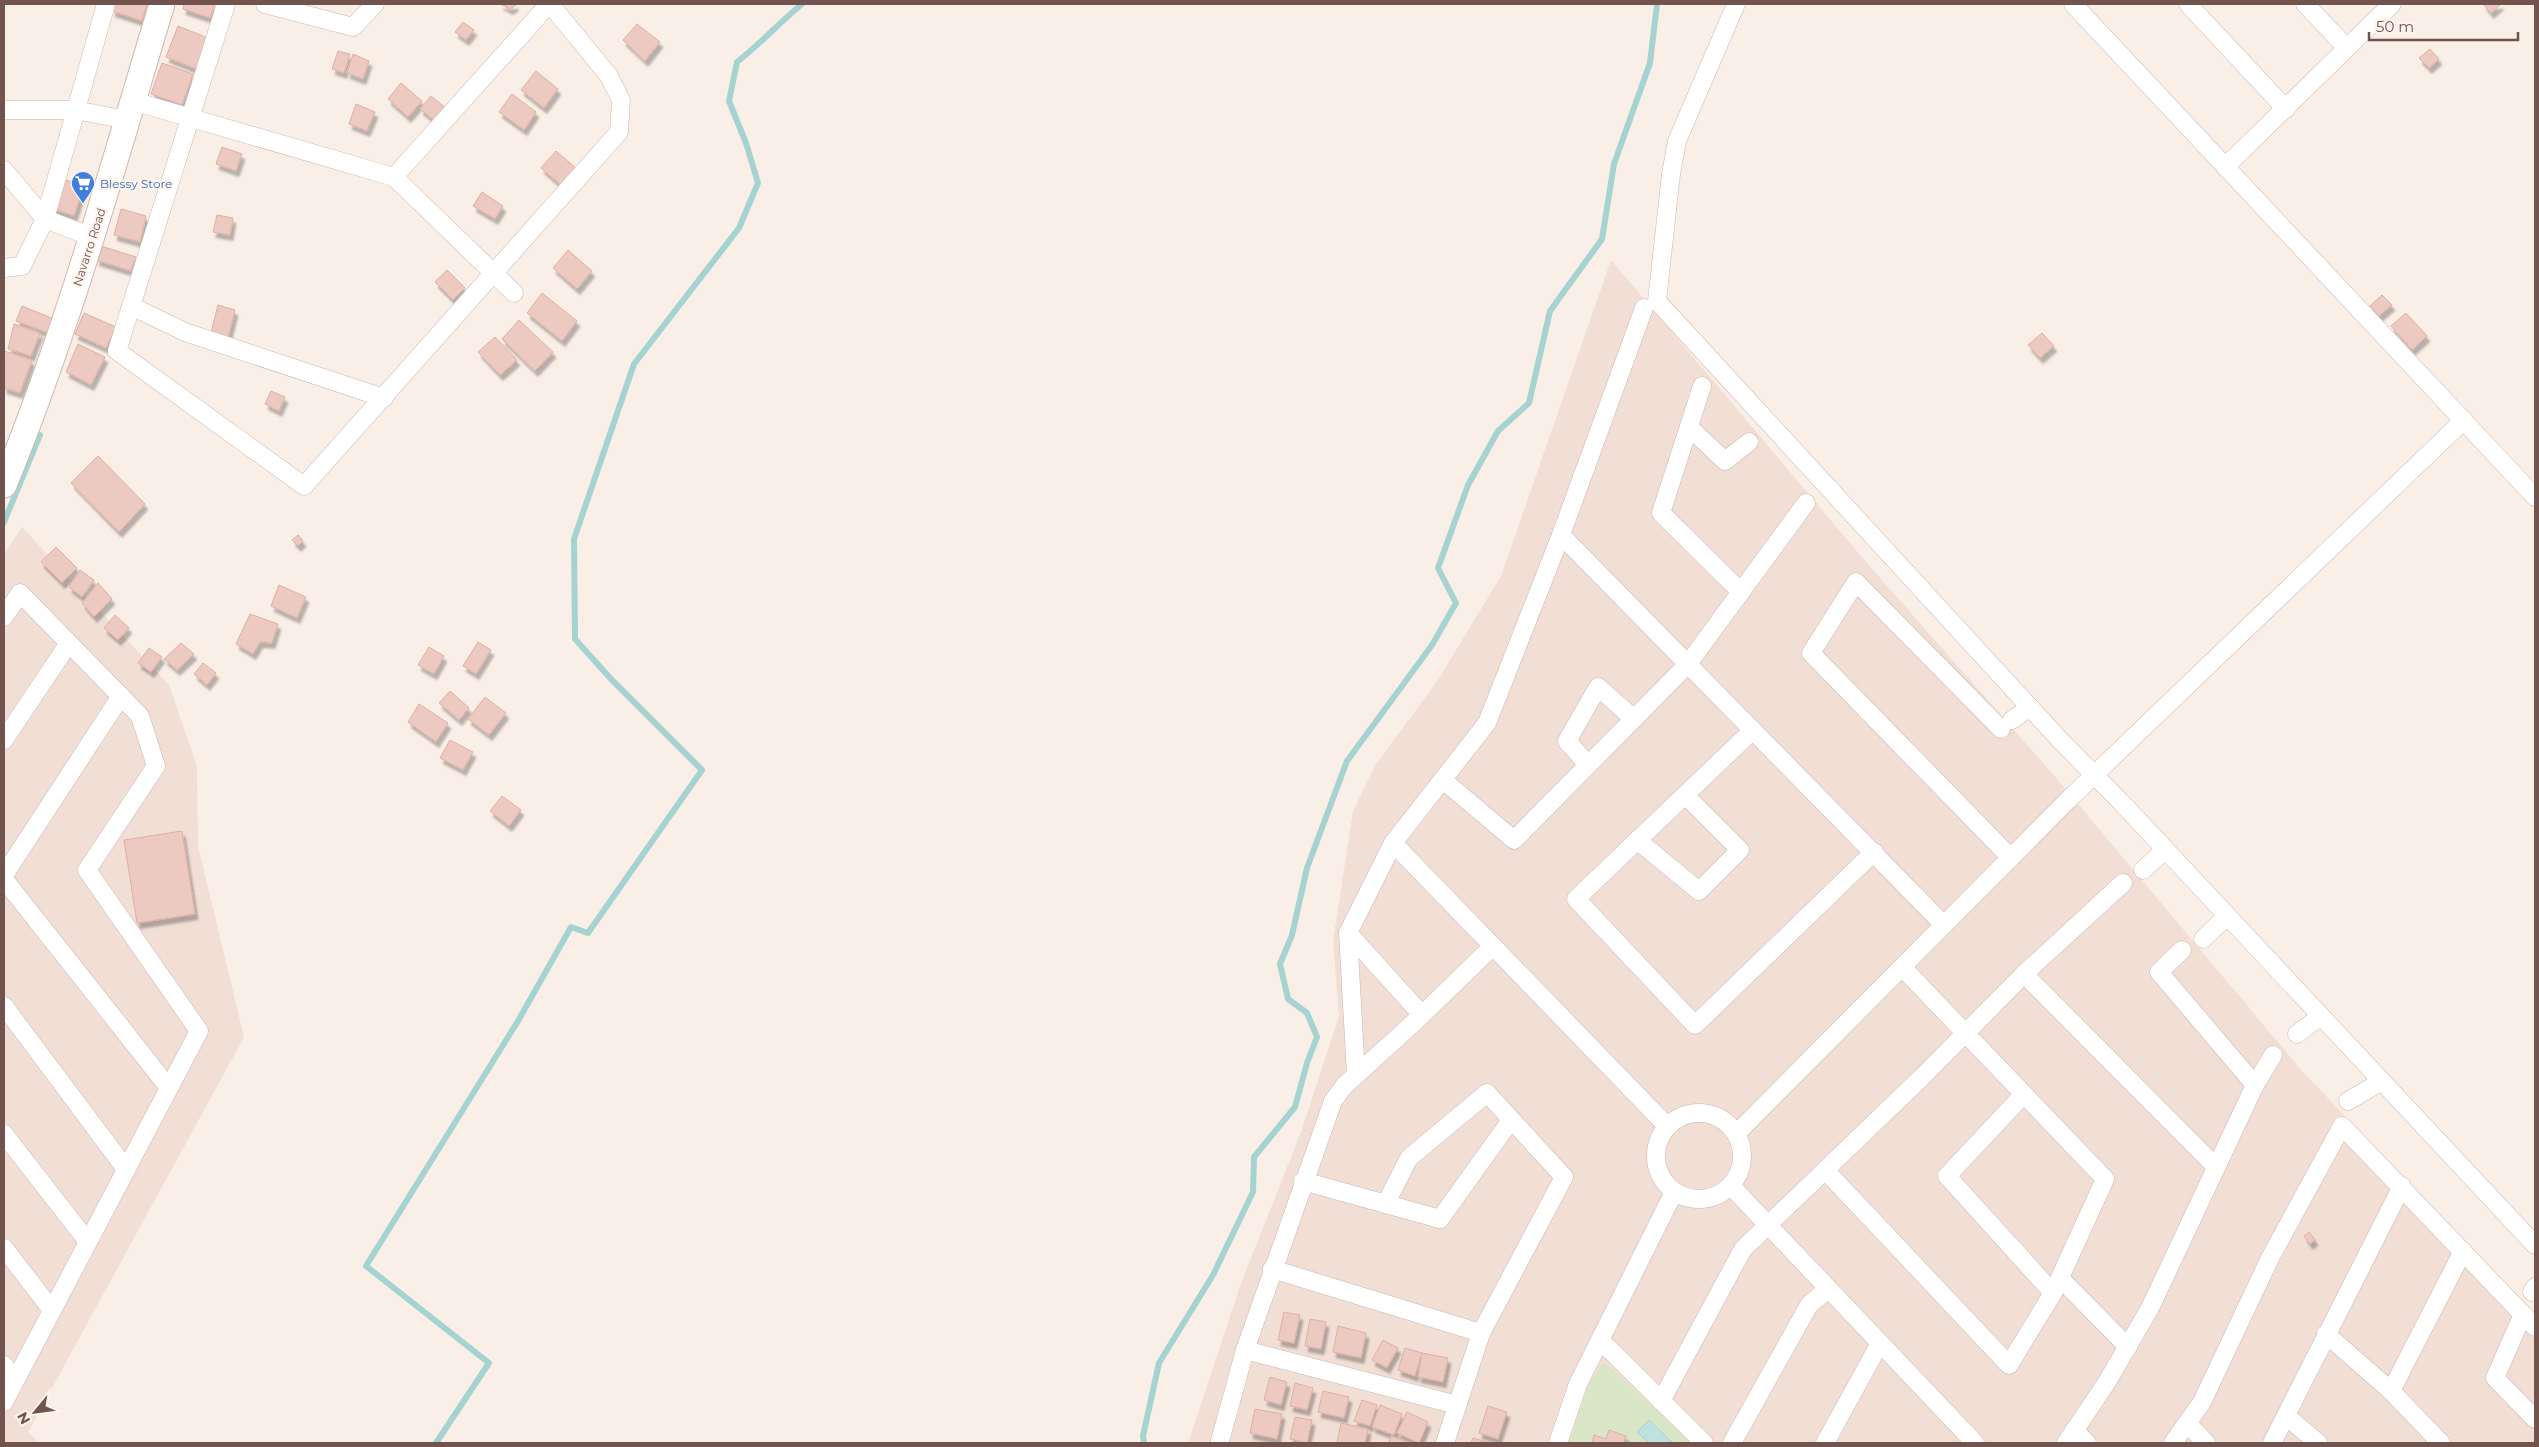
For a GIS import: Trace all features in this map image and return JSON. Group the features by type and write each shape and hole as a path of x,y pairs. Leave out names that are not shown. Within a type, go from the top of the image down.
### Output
{"street":[{"path":"4,268 22,266 45,219 106,4"},
{"name":"Navarro Road","path":"4,485 25,432 92,237 162,4"},
{"path":"226,4 117,351 304,486 619,132 621,100 609,76 549,4 394,177"},
{"path":"265,4 353,27 375,4"},
{"path":"1736,4 1677,141 1656,301 1879,555 2030,707 2535,1245"},
{"path":"2073,4 2535,496"},
{"path":"2188,4 2286,108"},
{"path":"2305,4 2347,48"},
{"path":"2225,167 2392,4"},
{"path":"4,110 130,110 189,117 394,177 514,293"},
{"path":"4,170 45,219 92,237"},
{"path":"131,306 185,332 384,398"},
{"path":"1356,1075 1348,933 1393,843 1487,723 1561,534 1644,308"},
{"path":"1702,386 1661,514 1741,592"},
{"path":"1736,1134 2011,858 2464,420"},
{"path":"1688,427 1725,461 1748,442"},
{"path":"1443,780 1514,840 1688,664 1806,503"},
{"path":"1561,534 1944,925"},
{"path":"2011,858 1811,653 1856,582 2007,724 2030,707"},
{"path":"4,617 20,594 140,716 156,766 87,870 199,1031 4,1402"},
{"path":"4,740 69,643"},
{"path":"1588,765 1567,741 1598,687 1634,719"},
{"path":"4,875 121,696"},
{"path":"1753,730 1576,899 1695,1025 1874,852"},
{"path":"1637,840 1699,891 1740,850 1685,795"},
{"path":"1393,843 1667,1126"},
{"path":"2142,870 2165,850"},
{"path":"4,879 169,1088"},
{"path":"1661,1401 1743,1249 2024,974 2122,883"},
{"path":"2203,938 2227,916"},
{"path":"1348,933 1422,1015"},
{"path":"1222,1442 1245,1350 1333,1100 1344,1086 1422,1015 1493,946"},
{"path":"2182,950 2159,972 2255,1085"},
{"path":"1825,1170 2009,1365 2057,1286 2105,1179 1902,967"},
{"path":"2024,974 2216,1167"},
{"path":"4,1006 126,1169"},
{"path":"2297,1034 2321,1016"},
{"path":"2087,1443 2070,1437 2107,1382 2150,1308 2255,1085 2273,1055"},
{"path":"2348,1101 2382,1081"},
{"path":"1386,1203 1409,1158 1487,1094 1564,1177 1482,1333 1445,1443"},
{"path":"2024,1094 1947,1176 2057,1286 2128,1346"},
{"path":"1701,1113 1713,1115 1724,1121 1736,1134 1742,1152 1742,1165 1731,1186 1721,1194 1703,1199 1685,1198 1674,1192 1659,1172 1656,1160 1660,1136 1667,1126 1677,1118 1701,1113"},
{"path":"1303,1181 1440,1219 1510,1120"},
{"path":"2173,1443 2202,1402 2270,1258 2342,1126 2402,1186 2535,1327"},
{"path":"4,1134 88,1242"},
{"path":"1731,1186 1975,1443"},
{"path":"2272,1443 2402,1186"},
{"path":"1558,1443 1578,1384 1674,1192"},
{"path":"4,1248 52,1310"},
{"path":"2391,1391 2463,1251"},
{"path":"1272,1269 1482,1333"},
{"path":"1732,1443 1809,1305 1828,1289"},
{"path":"2523,1314 2495,1378 2535,1419"},
{"path":"2326,1334 2391,1391 2441,1443"},
{"path":"1600,1340 1704,1443"},
{"path":"1825,1443 1880,1343"},
{"path":"1245,1350 1457,1405"},
{"path":"4,1365 16,1380"},
{"path":"2286,1416 2318,1443"},
{"path":"2187,1423 2206,1443"}],"shaded area":[{"path":"1611,260 1867,563 2058,780 2303,1072 2535,1314 2535,1443 1188,1443 1241,1283 1301,1132 1339,1016 1333,941 1353,811 1376,764 1436,683 1501,576"},
{"path":"22,527 169,685 197,766 198,846 244,1037 28,1432 39,1443 4,1443 4,554"}],"green space":[{"path":"1604,1362 1691,1443 1568,1443 1591,1381"}],"water":[{"path":"1649,1420 1673,1443 1649,1443 1637,1432"}],"building":[{"path":"114,4 147,5 142,21 112,11"},
{"path":"184,4 215,4 210,18 183,9"},
{"path":"500,4 515,4 516,5 510,9"},
{"path":"2483,4 2501,4 2491,13"},
{"path":"463,22 474,30 466,40 455,32"},
{"path":"637,24 660,42 645,61 623,40"},
{"path":"178,26 208,38 196,69 166,57"},
{"path":"2430,49 2439,59 2429,68 2419,58"},
{"path":"338,51 350,54 344,73 332,69"},
{"path":"353,54 369,61 363,79 347,73"},
{"path":"162,63 193,74 182,105 151,94"},
{"path":"536,71 558,89 544,108 521,90"},
{"path":"401,83 422,101 408,117 388,99"},
{"path":"512,94 536,112 524,130 499,112"},
{"path":"431,96 446,108 435,121 420,109"},
{"path":"356,104 375,112 367,131 349,124"},
{"path":"222,147 242,154 236,171 216,164"},
{"path":"556,151 577,169 562,186 541,168"},
{"path":"60,178 84,186 74,216 51,208"},
{"path":"482,192 503,206 495,219 473,206"},
{"path":"121,209 146,216 140,242 114,235"},
{"path":"217,215 233,218 230,235 213,232"},
{"path":"101,246 136,257 131,271 96,260"},
{"path":"568,250 592,271 577,289 553,268"},
{"path":"447,270 465,288 453,300 435,282"},
{"path":"542,293 577,321 562,341 527,313"},
{"path":"2382,295 2392,305 2379,316 2370,306"},
{"path":"218,305 235,310 228,338 211,333"},
{"path":"22,306 54,319 48,333 16,321"},
{"path":"84,313 116,327 106,348 75,334"},
{"path":"2406,313 2427,336 2412,350 2391,326"},
{"path":"519,320 553,352 535,371 502,339"},
{"path":"14,324 40,333 31,356 8,349"},
{"path":"2042,333 2054,346 2040,358 2028,345"},
{"path":"495,337 517,360 500,375 478,352"},
{"path":"78,344 105,357 91,385 66,372"},
{"path":"4,351 32,360 20,393 4,388"},
{"path":"271,391 285,397 279,411 265,404"},
{"path":"98,456 145,504 119,532 71,483"},
{"path":"298,535 303,541 298,546 292,540"},
{"path":"56,547 77,568 62,583 41,562"},
{"path":"80,570 94,580 82,597 69,587"},
{"path":"98,583 112,599 94,617 82,603"},
{"path":"279,585 306,597 297,618 271,606"},
{"path":"250,614 278,624 272,643 260,642 253,654 236,644"},
{"path":"115,615 129,628 118,640 104,628"},
{"path":"478,642 491,650 476,674 463,666"},
{"path":"181,643 194,654 177,670 164,659"},
{"path":"429,647 444,656 434,674 418,665"},
{"path":"149,648 162,657 151,672 138,663"},
{"path":"203,663 216,673 207,685 194,674"},
{"path":"450,691 469,708 459,720 439,703"},
{"path":"485,697 506,713 489,735 468,719"},
{"path":"419,704 448,723 436,742 408,722"},
{"path":"450,740 473,752 463,770 440,758"},
{"path":"502,796 521,810 509,826 490,811"},
{"path":"182,831 195,914 137,923 124,840"},
{"path":"2309,1232 2315,1240 2310,1244 2304,1236"},
{"path":"1284,1312 1300,1315 1294,1343 1278,1340"},
{"path":"1310,1319 1326,1322 1321,1349 1305,1346"},
{"path":"1338,1326 1366,1333 1361,1358 1333,1352"},
{"path":"1383,1340 1398,1348 1387,1368 1372,1360"},
{"path":"1405,1348 1422,1353 1415,1376 1398,1370"},
{"path":"1422,1353 1448,1358 1443,1382 1418,1377"},
{"path":"1270,1377 1287,1382 1281,1405 1264,1400"},
{"path":"1295,1383 1313,1388 1307,1410 1290,1406"},
{"path":"1323,1391 1349,1397 1344,1418 1318,1412"},
{"path":"1362,1400 1377,1405 1370,1426 1354,1421"},
{"path":"1380,1405 1402,1414 1394,1435 1372,1427"},
{"path":"1488,1406 1507,1412 1498,1439 1479,1433"},
{"path":"1255,1409 1282,1414 1277,1439 1250,1433"},
{"path":"1407,1412 1428,1422 1419,1443 1397,1433"},
{"path":"1295,1417 1312,1420 1307,1443 1290,1439"},
{"path":"1341,1423 1368,1429 1365,1443 1337,1443"},
{"path":"1609,1430 1626,1436 1624,1443 1592,1443 1594,1435 1606,1439"},
{"path":"1391,1436 1411,1443 1389,1443"},
{"path":"1473,1438 1491,1443 1471,1443"}],"waterway":[{"path":"436,1443 489,1363 366,1266 518,1021 571,927 588,933 702,770 611,679 575,639 574,539 634,364 739,228 758,183 746,143 729,101 737,62 802,4"},
{"path":"1144,1443 1143,1436 1159,1363 1213,1275 1253,1192 1254,1157 1295,1107 1307,1063 1317,1037 1307,1013 1288,999 1280,964 1292,935 1307,868 1347,761 1432,645 1456,603 1438,568 1468,485 1498,431 1529,403 1550,311 1602,239 1614,164 1650,63 1657,4"},
{"path":"4,522 40,435"}],"place":[{"name":"Blessy Store","path":"83,204"}]}
